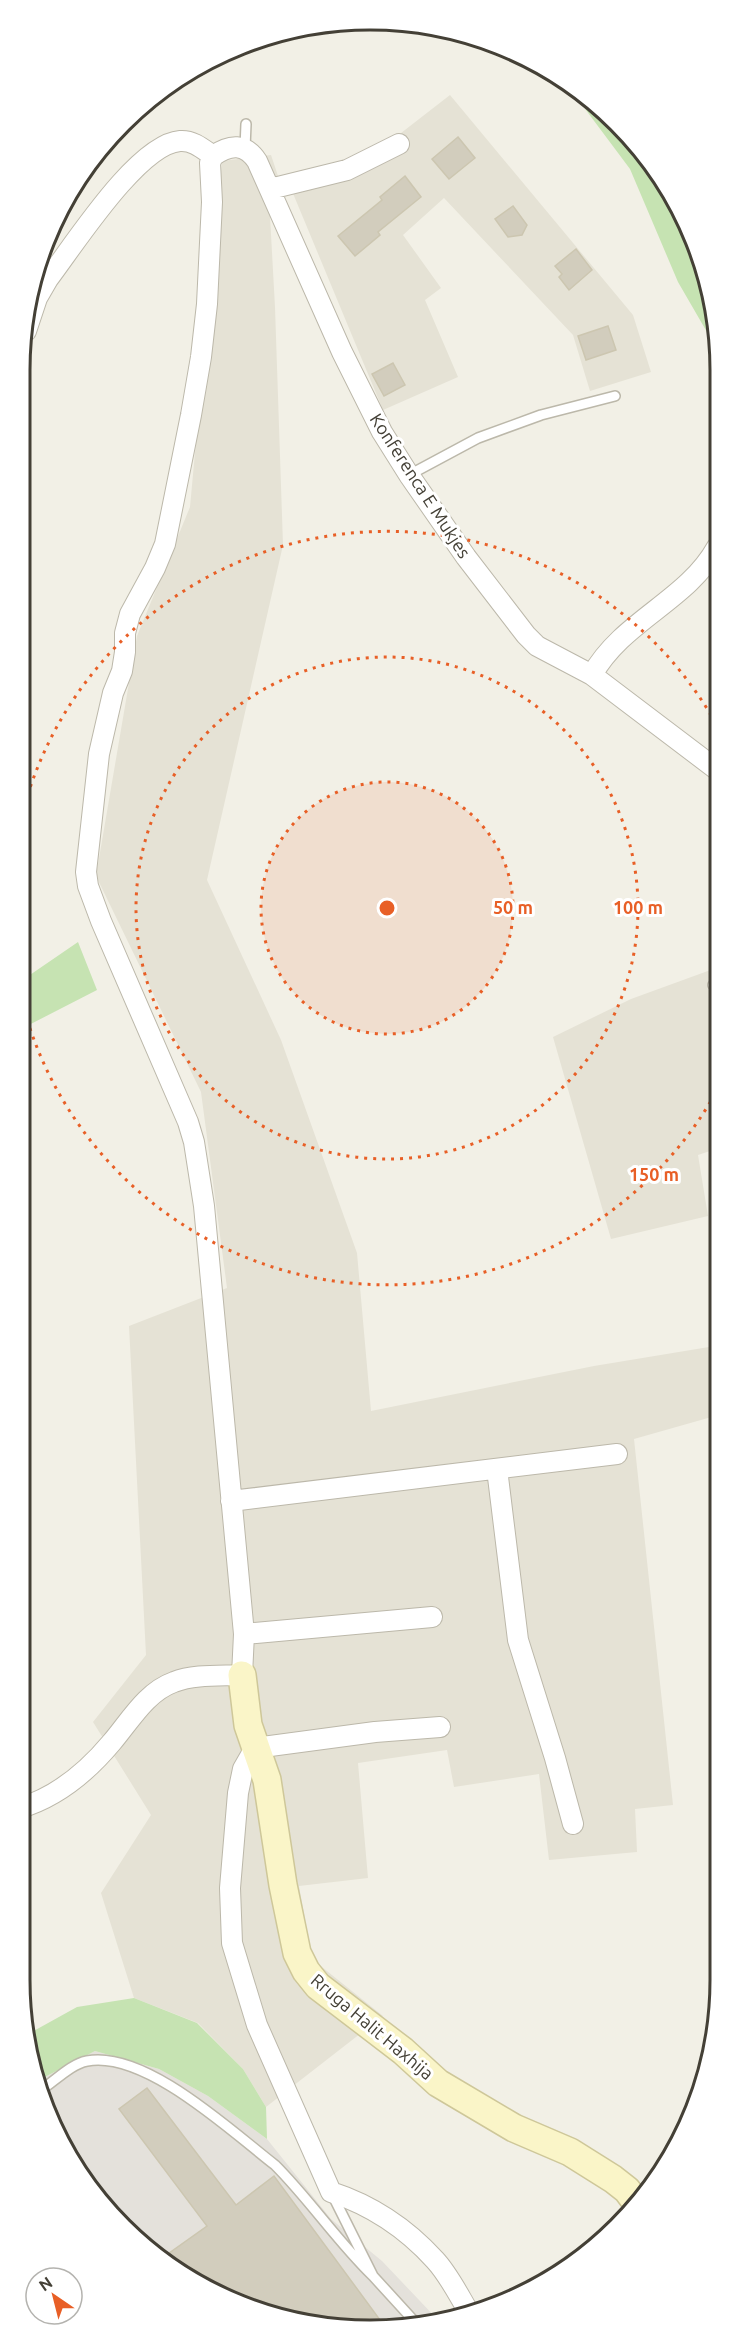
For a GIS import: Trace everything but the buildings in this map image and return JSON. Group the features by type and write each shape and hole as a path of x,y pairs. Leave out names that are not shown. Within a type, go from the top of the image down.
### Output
{"street":[{"path":"39,294 48,279 130,171 153,152 169,143 180,141 193,143 213,156"},
{"path":"270,189 347,170 399,144"},
{"path":"30,1805 39,1803 74,1780 112,1743 146,1702 171,1683 185,1678 242,1675 244,1634 204,1206 194,1142 180,1100 97,910 88,886 86,872 99,754 113,693 122,671 125,633 130,614 165,544 195,392 207,304 212,202 210,163 213,156 229,147 245,148"},
{"name":"Konferenca E Mukjes","path":"245,148 257,161 368,406 409,475 466,557 531,641 592,675 710,764"},
{"path":"592,675 614,643 702,570 710,558"},
{"path":"231,1501 617,1454"},
{"path":"497,1469 518,1640 573,1824"},
{"path":"244,1634 432,1617"},
{"name":"Rruga Halit Haxhija","path":"242,1675 244,1710 267,1780 282,1885 297,1953 306,1971 318,1986 403,2051 438,2083 514,2128 570,2152 613,2179 632,2197"},
{"path":"440,1727 375,1732 255,1748 243,1769 238,1793 230,1888 232,1943 257,2025 331,2192 358,2201 393,2222 435,2260 465,2306"}],"lane":[{"path":"245,148 246,123"},
{"path":"409,475 478,438 541,415 615,396"},
{"path":"47,2086 85,2061 101,2060 137,2068 172,2086 275,2165 290,2180 336,2238 411,2317"},
{"path":"331,2192 373,2276"}],"shaded area":[{"path":"450,95 633,315 651,372 590,391 573,335 444,198 403,235 441,288 425,300 458,377 383,410 292,191 269,198 283,545 207,880 281,1040 357,1253 371,1411 594,1366 710,1347 710,1417 634,1439 673,1805 635,1809 637,1852 549,1860 539,1774 454,1787 447,1750 358,1763 368,1878 299,1886 312,1959 383,2016 266,2107 243,2069 198,2023 134,1998 101,1893 151,1815 93,1722 146,1655 129,1326 227,1288 201,1092 96,876 137,636 190,507 222,161 271,155 280,182 383,147"},
{"path":"710,970 710,1151 698,1155 708,1216 611,1239 553,1037 631,999"},
{"path":"95,2051 159,2069 208,2096 267,2139 331,2219 382,2261 432,2314 370,2320 304,2313 240,2294 181,2263 146,2236 100,2187 65,2130 45,2077"}],"green space":[{"path":"581,103 626,146 653,181 664,200 692,261 708,333 678,282 630,169"},
{"path":"78,942 97,990 30,1024 30,975"},
{"path":"134,1998 197,2023 243,2069 266,2107 267,2139 208,2096 159,2069 95,2051 45,2077 34,2031 77,2007"}]}
